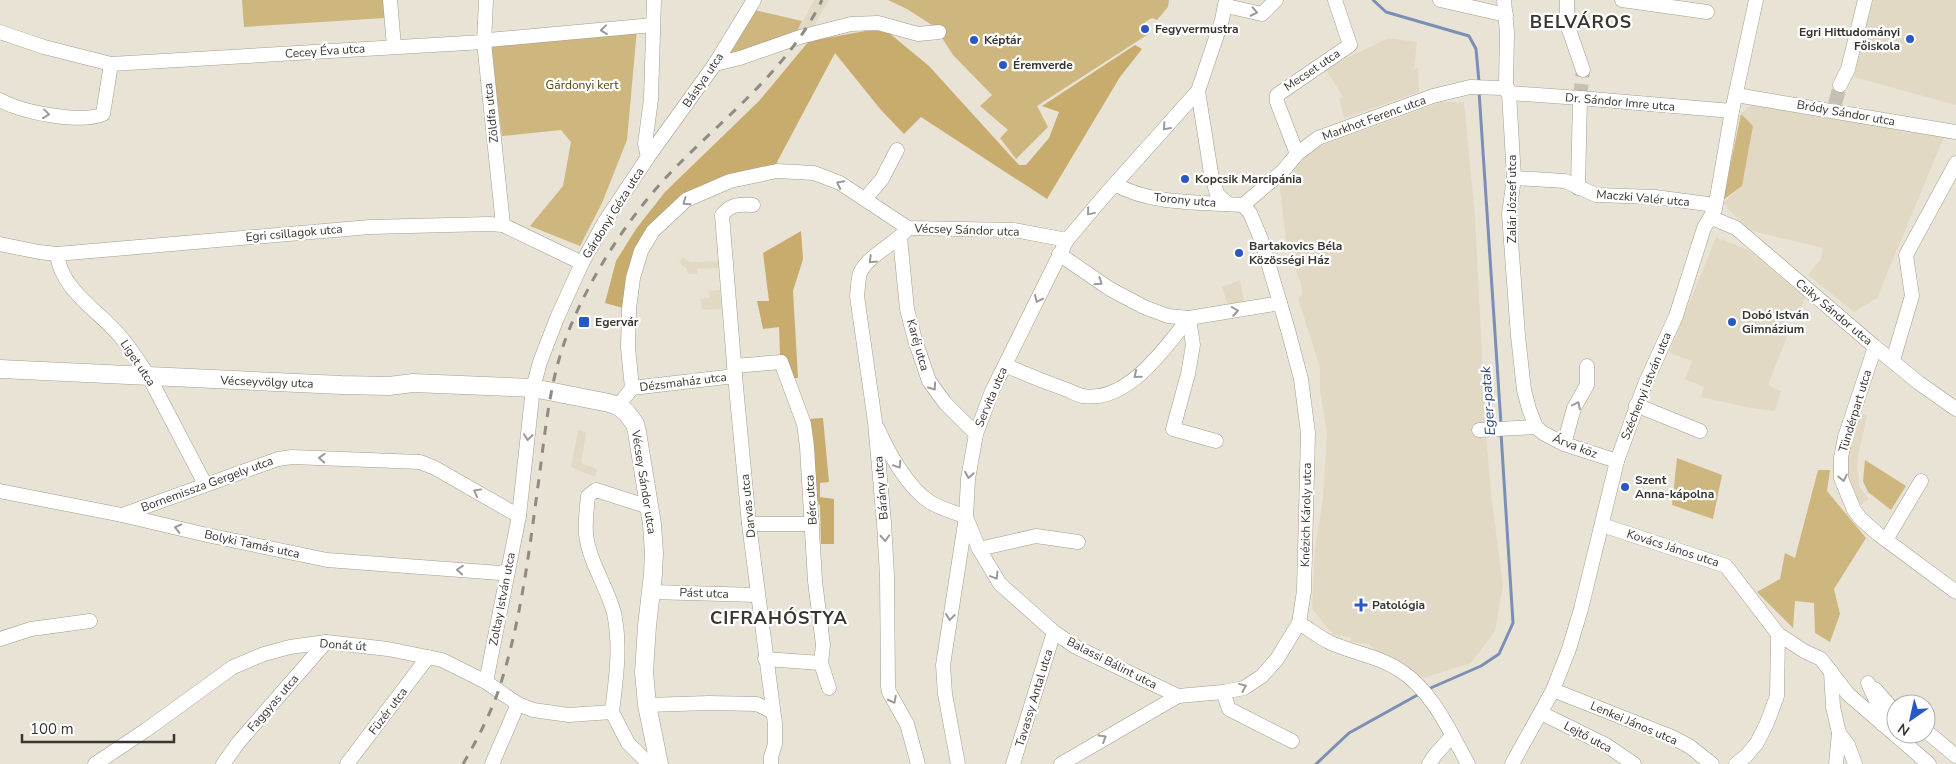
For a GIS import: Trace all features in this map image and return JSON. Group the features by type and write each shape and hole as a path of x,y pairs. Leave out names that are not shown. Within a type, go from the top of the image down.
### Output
{"main road":[{"name":"Vécseyvölgy utca","path":"0,369 341,385 389,386 413,383 533,388 618,406"},
{"name":"Vécsey Sándor utca","path":"618,406 630,417 637,432 649,508 654,553 644,672 647,705 659,764"}],"street":[{"path":"390,0 394,46"},
{"name":"Zöldfa utca","path":"486,0 484,42 503,225"},
{"name":"Gárdonyi Géza utca","path":"533,388 540,362 557,318 582,263 604,223 648,157 645,144 650,99 654,0"},
{"name":"Bástya utca","path":"648,157 715,64 754,0"},
{"path":"1243,205 1228,204 1217,194 1211,173 1198,91 1226,3 1262,14 1276,0"},
{"name":"Mecset utca","path":"1297,154 1277,102 1277,95 1350,45 1335,0"},
{"path":"1440,0 1506,15"},
{"name":"Zalár József utca","path":"1504,0 1506,15 1506,84 1514,178 1509,214 1518,336 1524,390 1536,427"},
{"path":"1567,0 1567,24 1583,70"},
{"path":"1622,0 1707,12"},
{"name":"Széchenyi István utca","path":"1517,762 1553,690 1569,649 1581,609 1617,461 1649,373 1676,316 1704,228 1714,212 1732,112 1756,0"},
{"path":"1840,84 1848,69 1865,0"},
{"path":"715,64 740,58 800,37 851,24 878,23 918,34 939,32"},
{"name":"Cecey Éva utca","path":"0,32 44,47 111,64 484,42 488,40 653,26"},
{"path":"0,100 12,107 42,114 94,118 103,114 111,64"},
{"name":"Markhot Ferenc utca","path":"1243,205 1283,171 1297,154 1318,138 1433,96 1471,87 1491,87"},
{"name":"Dr. Sándor Imre utca","path":"1491,87 1503,88 1508,94 1580,98 1732,112"},
{"name":"Servita utca","path":"958,764 945,694 943,665 966,517 968,479 976,434 992,391 1067,240 1198,91"},
{"name":"Bródy Sándor utca","path":"1736,95 1834,107 1956,132"},
{"path":"1578,188 1580,98"},
{"path":"865,199 882,179 897,150"},
{"path":"1893,360 1912,296 1906,255 1956,163"},
{"name":"Vécsey Sándor utca","path":"632,388 628,348 629,309 633,278 641,251 653,231 686,200 730,181 777,171 814,173 840,183 865,199 904,233 1014,230 1067,240"},
{"name":"Maczki Valér utca","path":"1514,178 1565,181 1596,195 1655,197 1714,212"},
{"name":"Torony utca","path":"1115,184 1138,194 1155,198 1228,204"},
{"name":"Darvas utca","path":"753,205 729,206 722,215 734,371 749,524 775,744 771,764"},
{"name":"Knézich Károly utca","path":"1243,205 1250,213 1261,239 1301,379 1308,433 1304,591 1299,624"},
{"name":"Csiky Sándor utca","path":"1714,212 1736,228 1919,383 1956,409"},
{"name":"Egri csillagok utca","path":"0,244 57,254 370,227 439,224 503,225 582,263"},
{"name":"Bárány utca","path":"904,233 877,254 863,268 859,276 858,296 875,422 887,576 888,686 907,724 918,764"},
{"name":"Karéj utca","path":"904,233 908,309 915,340 928,381 945,403 976,434"},
{"name":"Liget utca","path":"57,254 58,265 67,282 119,335 149,377 205,484"},
{"path":"1059,254 1110,289 1144,307 1168,316 1189,318 1280,304"},
{"path":"1005,365 1083,396 1104,396 1121,388 1135,378 1158,357 1189,318"},
{"path":"1189,318 1193,345 1188,374 1173,429 1216,441"},
{"name":"Tündérpart utca","path":"1875,347 1845,437 1841,458 1841,478 1854,510 1861,519 1956,592"},
{"name":"Bérc utca","path":"734,371 781,362 804,424 815,581 823,645 821,663 829,688"},
{"path":"1564,444 1574,408 1587,385 1587,366"},
{"name":"Dézsmaház utca","path":"632,388 734,371"},
{"path":"519,516 533,388"},
{"path":"618,406 632,388"},
{"path":"1636,405 1700,432"},
{"path":"875,422 882,439 899,467 919,493 938,506 966,517"},
{"path":"1479,430 1536,427"},
{"name":"Árva köz","path":"1536,427 1543,434 1564,444 1617,461"},
{"name":"Bornemissza Gergely utca","path":"122,515 278,459 292,457 420,462 435,468 519,516"},
{"path":"1886,540 1921,481"},
{"path":"649,508 596,490 588,496 586,534 592,558 609,595 614,615 619,650 612,712 628,743 649,764"},
{"name":"Bolyki Tamás utca","path":"0,491 122,515 327,560 500,573 508,570"},
{"name":"Zoltay István utca","path":"486,682 519,516"},
{"name":"Balassi Bálint utca","path":"966,517 979,549 1000,584 1054,632 1076,647 1178,696"},
{"path":"749,524 812,524"},
{"name":"Kovács János utca","path":"1602,525 1726,566 1778,634 1804,651 1821,659 1848,694 1929,764"},
{"path":"979,549 1036,536 1078,542"},
{"name":"Pást utca","path":"651,592 757,595"},
{"path":"0,639 31,629 90,621"},
{"path":"1061,764 1178,696 1244,688 1262,676 1277,659 1299,624 1329,642 1385,662 1401,670 1428,698 1468,764"},
{"name":"Tavassy Antal utca","path":"1013,764 1054,632"},
{"path":"1736,764 1757,744 1767,724 1777,696 1778,634"},
{"name":"Donát út","path":"94,764 146,730 233,667 264,654 290,647 326,642 388,649 442,660 486,682 518,704 533,710 569,716 612,712"},
{"name":"Faggyas utca","path":"223,764 238,743 326,642"},
{"name":"Füzér utca","path":"347,764 428,657"},
{"path":"765,659 821,663"},
{"path":"1830,670 1833,707 1839,733 1836,764"},
{"path":"1882,724 1880,709 1868,683 1886,702"},
{"name":"Lenkei János utca","path":"1553,690 1672,737 1689,746 1712,764"},
{"path":"1223,692 1228,709 1292,741"},
{"path":"492,764 518,704"},
{"path":"647,705 757,704 772,712"},
{"name":"Lejtő utca","path":"1541,713 1606,745 1634,764"},
{"path":"1839,733 1848,745 1855,764"},
{"path":"1429,764 1452,736"},
{"path":"1936,739 1956,756"}],"shaded area":[{"path":"814,0 829,0 809,35 793,40"},
{"name":"Egri Hittudományi Főiskola","path":"1872,0 1956,0 1956,105 1854,77"},
{"path":"883,28 929,66 1019,165 1026,165 1049,138 1059,112 1042,106 1135,45 1142,49 1120,77 1047,199 921,117 904,134 881,110 835,53 776,164 728,178 651,229 623,308 605,303 616,261 636,229 665,192 759,101 809,41"},
{"path":"1389,38 1417,42 1414,69 1418,68 1419,92 1344,118 1339,98 1343,97 1325,68"},
{"path":"1757,99 1944,137 1877,298 1854,312 1808,275 1821,259 1823,248 1748,230 1723,203 1742,186 1753,126 1741,114"},
{"path":"1441,102 1464,102 1475,217 1486,434 1491,494 1503,586 1495,631 1471,663 1423,678 1376,651 1369,644 1351,642 1351,638 1333,634 1312,609 1315,549 1323,498 1327,434 1320,389 1320,368 1298,298 1302,294 1301,283 1287,248 1279,180 1314,148"},
{"path":"801,231 803,259 793,291 798,378 793,378 780,355 779,327 763,329 757,301 769,301 763,253"},
{"name":"Dobó István Gimnázium","path":"1716,237 1748,250 1807,295 1795,319 1785,316 1782,325 1790,329 1768,385 1781,391 1775,411 1751,408 1701,397 1704,387 1685,379 1692,361 1669,353"},
{"path":"683,257 690,262 718,261 718,268 697,269 697,274 688,274 687,269 679,262"},
{"path":"1240,280 1245,306 1229,309 1222,287"},
{"path":"720,290 722,309 702,310 700,299 710,298 709,291"},
{"path":"1859,412 1867,416 1857,469 1860,488 1869,499 1861,505 1852,491 1847,471 1848,455"},
{"path":"823,418 829,482 820,483 820,497 834,499 834,544 821,544 820,505 815,504 809,419"},
{"path":"578,430 586,432 581,463 597,469 595,477 571,467"}],"green space":[{"path":"242,0 384,0 385,18 244,27"},
{"path":"888,0 1169,0 1168,7 1157,20 1152,18 1145,22 1145,29 1150,33 1037,106 1048,127 1016,159 1000,138 1008,130 980,106 992,95 953,55 935,27 907,9"},
{"path":"754,10 802,21 793,40 715,64"},
{"name":"Gárdonyi kert","path":"637,29 627,140 602,203 580,246 530,226 563,186 571,142 561,130 502,136 490,46"},
{"path":"1741,114 1753,126 1742,186 1723,200"},
{"path":"1677,458 1722,475 1713,519 1672,505"},
{"path":"1865,460 1906,486 1891,510 1868,492 1863,481"},
{"path":"1818,470 1830,470 1827,491 1866,538 1834,589 1840,614 1830,642 1815,633 1814,603 1795,601 1793,628 1757,592 1780,579 1785,553 1795,558"}],"waterway":[{"name":"Eger-patak","path":"1373,0 1386,12 1469,36 1476,49 1479,82"},
{"name":"Eger-patak","path":"1479,91 1501,424"},
{"name":"Eger-patak","path":"1426,690 1481,666 1499,654 1513,623 1501,433"},
{"name":"Eger-patak","path":"1316,764 1349,733 1421,693"}],"tunnel":[{"path":"1580,98 1583,70"},
{"path":"1835,104 1840,85"}],"railway":[{"path":"463,764 492,708 514,636 533,526 553,382 563,347 579,308 602,264 644,203 676,167 775,69 808,25 822,0"}],"place":[{"name":"Fegyvermustra","path":"1145,29"},
{"name":"Egri Hittudományi Főiskola","path":"1910,39"},
{"name":"Képtár","path":"974,40"},
{"name":"Éremverde","path":"1003,65"},
{"name":"Kopcsik Marcipánia","path":"1185,179"},
{"name":"Bartakovics Béla Közösségi Ház","path":"1239,253"},
{"name":"Egervár","path":"584,322"},
{"name":"Dobó István Gimnázium","path":"1732,322"},
{"name":"Szent Anna-kápolna","path":"1625,487"},
{"name":"Patológia","path":"1361,605"}],"district":[{"name":"BELVÁROS","path":"1581,22"},
{"name":"CIFRAHÓSTYA","path":"779,618"}]}
